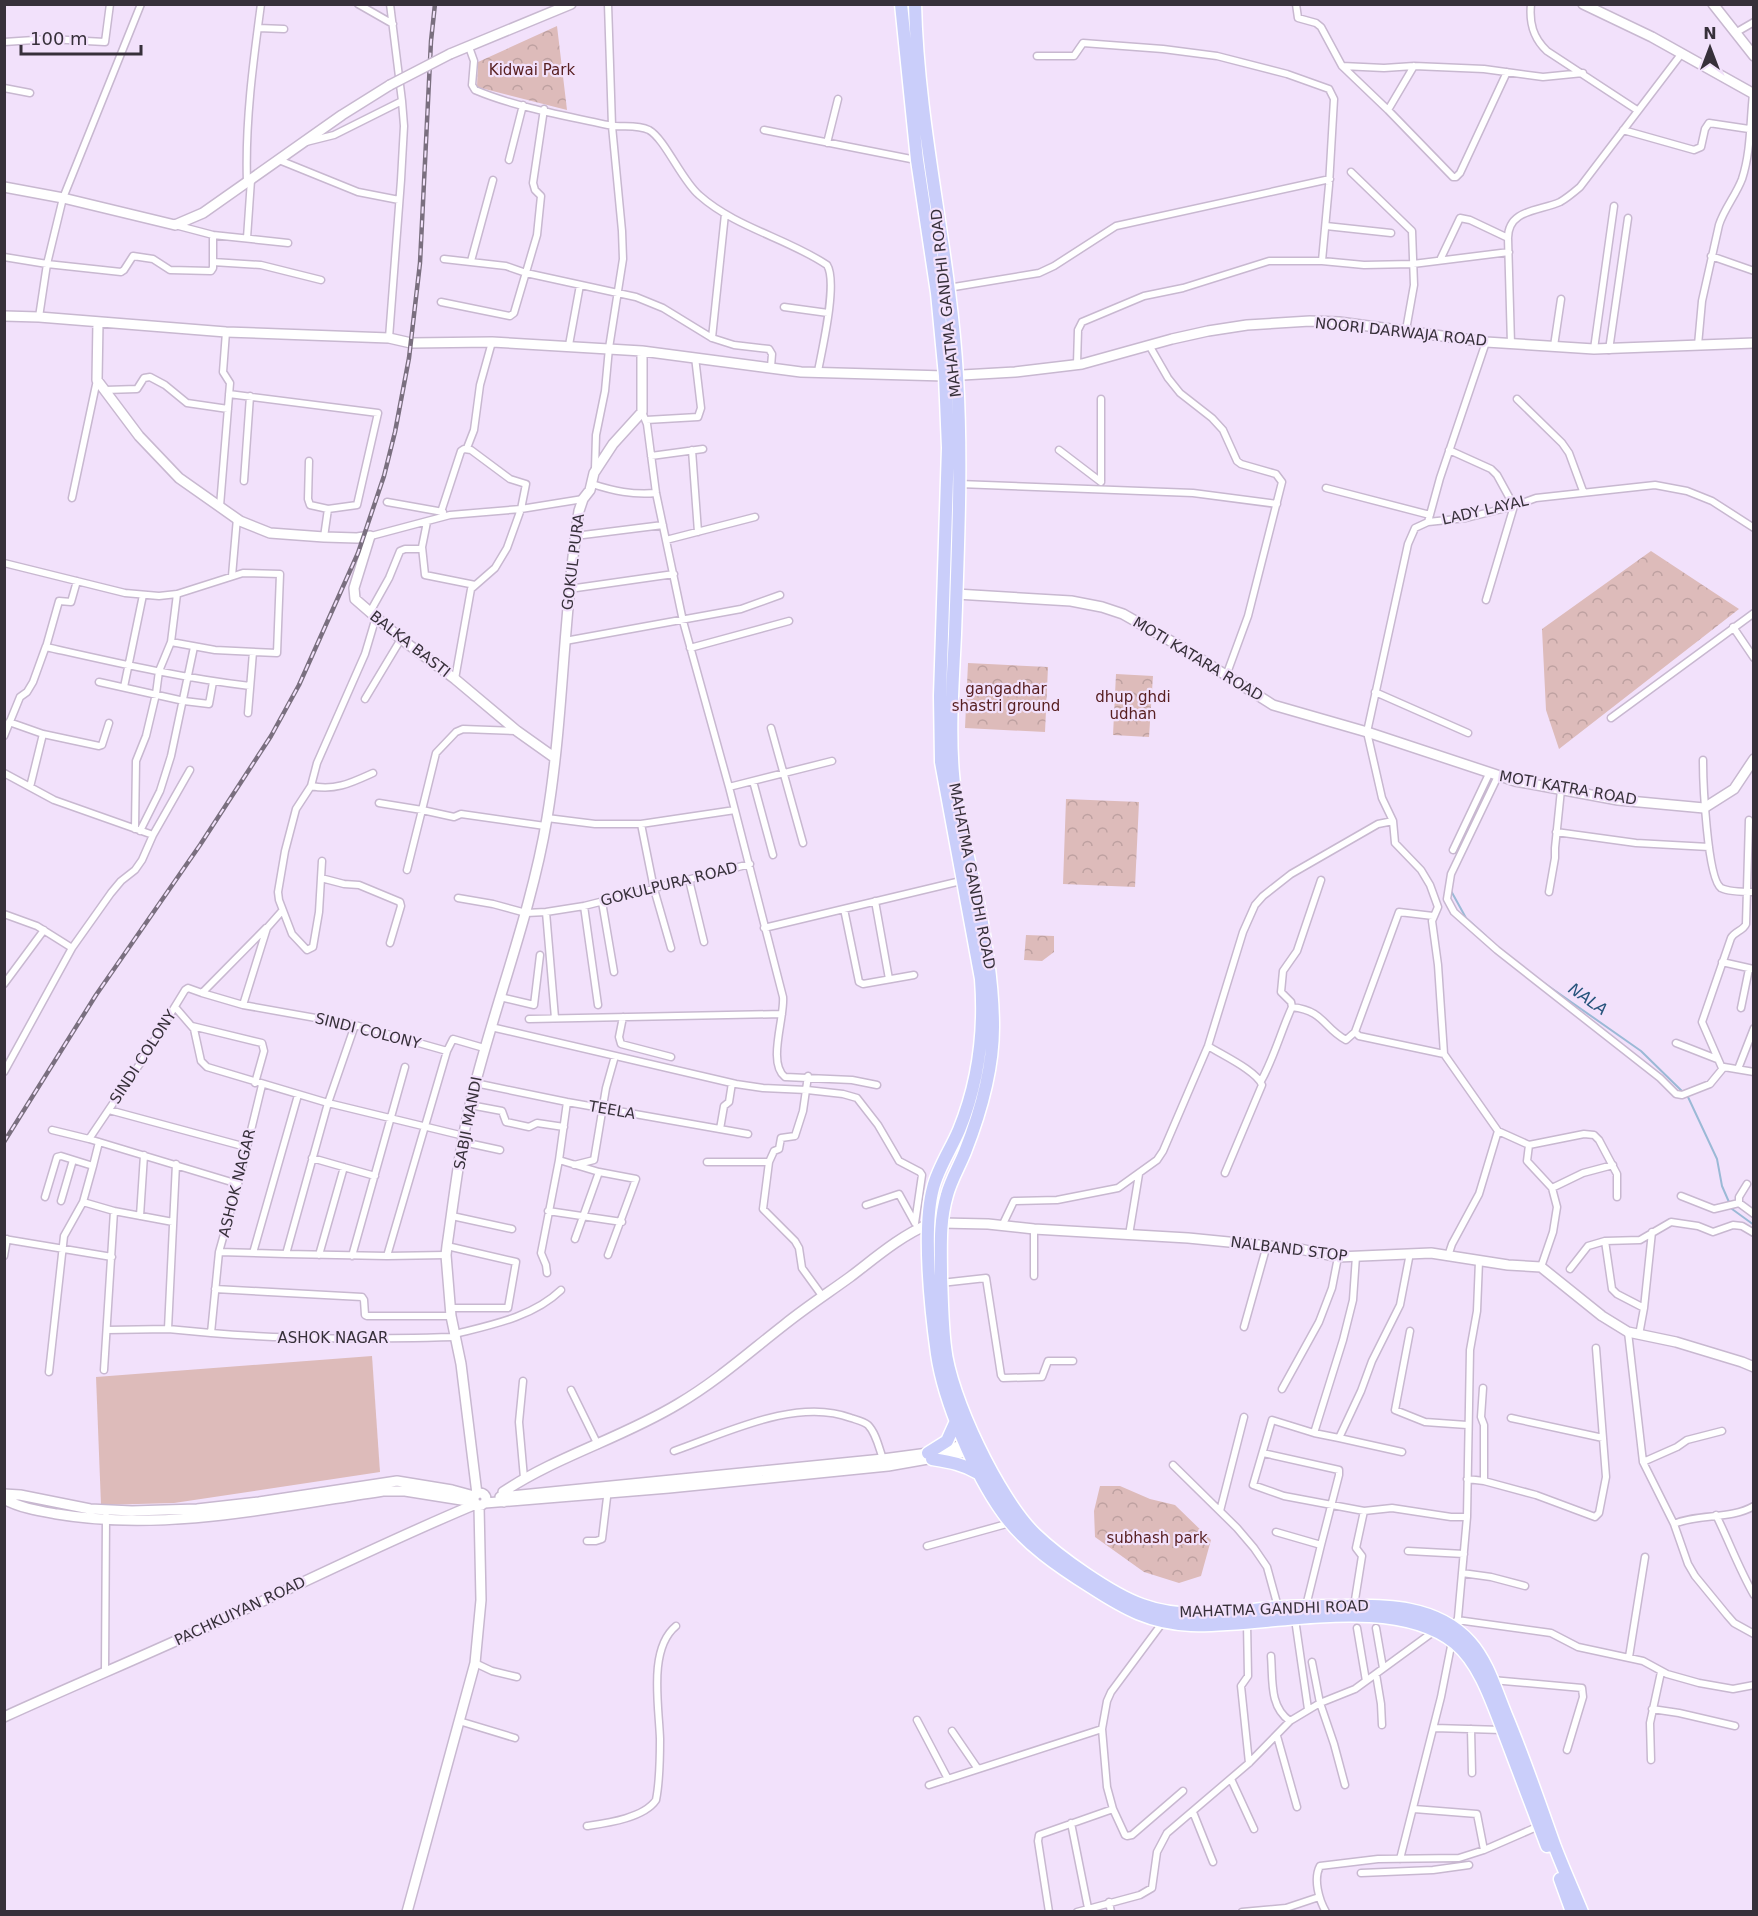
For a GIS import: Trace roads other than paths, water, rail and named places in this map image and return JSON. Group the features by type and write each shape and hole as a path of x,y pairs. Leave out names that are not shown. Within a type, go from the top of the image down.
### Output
{"highway":[{"name":"MAHATMA GANDHI ROAD","path":"902,4 917,160 951,376 940,696 941,762 991,978 993,1032 984,1093 964,1154 946,1197 926,1225"},
{"name":"MAHATMA GANDHI ROAD","path":"915,4 916,40 927,145 948,288 951,376 959,484 950,724 951,758 983,1007 977,1078 960,1129 932,1190 926,1225 937,1355 956,1420 1022,1519 1036,1535 1065,1559 1105,1586 1140,1605 1169,1612 1204,1614 1305,1606 1408,1608 1442,1621 1455,1630 1480,1655 1492,1680 1528,1768 1556,1850 1582,1911"},
{"name":"MAHATMA GANDHI ROAD","path":"926,1225 941,1283 945,1356 979,1473 1002,1512 1043,1553 1066,1572 1116,1604 1141,1616 1164,1622 1196,1625 1350,1615 1393,1618 1435,1631 1455,1630"},
{"path":"930,1456 947,1441 956,1420"},
{"path":"930,1456 954,1462 979,1473"},
{"name":"MAHATMA GANDHI ROAD","path":"1455,1630 1490,1694 1572,1911"}],"street":[{"path":"4,42 56,39 105,42 110,4"},
{"path":"39,317 47,264 63,198 141,4"},
{"path":"247,238 249,108 261,4"},
{"path":"358,4 393,24"},
{"path":"389,338 404,126 390,4"},
{"path":"175,225 203,213 390,85 450,54 571,4"},
{"path":"594,473 596,435 605,391 622,245 612,126 608,4"},
{"path":"1296,4 1298,18 1316,23 1321,27 1342,66 1453,177 1456,177 1508,72"},
{"path":"1531,4 1530,19 1533,34 1538,43 1638,110"},
{"path":"1583,4 1682,53 1753,94 1743,175 1723,214 1711,256 1702,301 1698,345"},
{"path":"1713,4 1754,56"},
{"path":"1735,33 1754,22"},
{"path":"258,28 284,29"},
{"path":"1037,56 1071,57 1083,43 1163,49 1217,56 1287,74 1329,89 1334,99 1330,179 1322,261"},
{"path":"469,47 474,61 472,85 474,88 523,105 612,126 640,127 651,131 699,195 724,214 827,266 831,275 828,314 818,372"},
{"path":"1511,344 1508,238 1510,225 1515,217 1558,203 1580,187 1682,53"},
{"path":"1342,66 1484,69 1543,77 1583,74"},
{"path":"1388,110 1414,66"},
{"path":"4,88 30,93"},
{"path":"827,143 838,99"},
{"path":"303,143 334,135 402,101"},
{"path":"509,160 523,105"},
{"path":"441,302 512,315 537,235 541,196 534,189 533,183 544,110"},
{"path":"1623,130 1694,150 1701,147 1705,129 1709,123 1749,129"},
{"path":"764,130 917,160"},
{"path":"279,160 358,192 399,200"},
{"path":"1351,172 1412,231 1414,285 1407,330"},
{"path":"948,288 1039,273 1054,266 1116,226 1330,179"},
{"path":"471,261 493,180"},
{"path":"4,187 63,198 213,236 288,243"},
{"path":"1594,349 1614,206"},
{"path":"712,338 724,214"},
{"path":"1440,260 1460,218 1470,220 1508,238"},
{"path":"1609,350 1628,218"},
{"path":"1326,226 1391,232"},
{"path":"4,257 121,272 133,256 153,259 170,270 211,271 213,236"},
{"path":"1077,364 1078,326 1088,319 1144,296 1183,288 1256,263 1283,260 1413,264 1509,252"},
{"path":"1711,256 1754,271"},
{"path":"444,259 506,266 526,273 618,292 648,301 712,338 734,345 770,349 771,367"},
{"path":"213,262 261,265 321,279"},
{"path":"568,345 580,285"},
{"path":"1554,346 1561,299"},
{"path":"784,307 828,314"},
{"name":"NOORI DARWAJA ROAD","path":"4,316 226,332 389,338 411,344 492,342 568,345 695,357 801,372 951,376 1015,372 1077,364 1208,331 1283,322 1339,322 1486,342 1609,350 1754,343"},
{"path":"72,498 97,380 98,322"},
{"path":"220,506 230,382 223,372 226,332"},
{"path":"441,512 461,451 467,448 474,430 480,385 492,342"},
{"path":"1326,488 1429,519 1449,450 1486,342"},
{"path":"1149,345 1167,378 1180,393 1212,418 1223,430 1237,461 1240,464 1276,474 1282,482 1248,616 1226,676"},
{"path":"642,351 644,416 656,493 683,621 750,864"},
{"path":"644,416 698,417 701,408 695,357"},
{"path":"105,390 137,389 144,378 150,377 188,403 228,409"},
{"path":"97,380 157,456 179,478 245,523 270,533 324,537 371,536 450,515 521,509 583,499"},
{"path":"229,394 378,413 357,505 328,509 312,506 309,503 309,461"},
{"path":"244,481 250,396"},
{"path":"1101,399 1101,481 1104,488"},
{"path":"1516,399 1562,443 1569,453 1583,491"},
{"name":"GOKUL PURA","path":"555,758 568,589 575,536 583,499 592,484 594,473 613,444 644,416"},
{"path":"455,679 470,591 495,568 503,556 521,509 526,484 510,479 467,448"},
{"path":"651,456 703,449"},
{"path":"692,450 698,532"},
{"path":"1059,450 1101,481"},
{"path":"1449,450 1491,469 1497,475 1514,506 1486,600"},
{"path":"592,484 619,493 636,495 656,493"},
{"path":"959,484 1192,493 1277,504"},
{"name":"LADY LAYAL","path":"1367,732 1411,535 1415,528 1429,519 1456,519 1514,506 1536,498 1583,491 1655,485 1673,487 1712,501 1754,528"},
{"path":"387,502 450,515"},
{"path":"324,537 328,509"},
{"path":"666,540 755,517"},
{"path":"232,576 237,518"},
{"path":"427,522 422,549 425,575 474,585"},
{"path":"575,536 663,525"},
{"name":"BALKA BASTI","path":"371,536 353,592 355,599 401,639 455,679 517,731 555,758"},
{"path":"322,861 317,931 311,950 304,949 295,939 282,911 278,892 285,851 296,809 311,786 317,764 365,654 373,615 400,552 405,549 422,549"},
{"path":"4,563 125,593 159,596 177,594 243,573 280,574 277,653 215,650 171,642"},
{"path":"568,589 674,574"},
{"path":"4,736 20,697 27,692 33,682 59,601 71,602 77,581"},
{"path":"138,830 136,761 146,736 159,671 171,642 177,594"},
{"name":"MOTI KATARA ROAD","path":"956,594 1071,601 1102,607 1133,619 1279,707 1367,732"},
{"path":"124,687 143,595"},
{"path":"565,640 741,609 780,595"},
{"path":"1611,718 1754,613"},
{"path":"690,648 789,621"},
{"path":"1732,627 1754,658"},
{"path":"365,699 401,639"},
{"path":"46,646 129,666 213,682 250,686"},
{"path":"138,830 160,791 171,756 194,647"},
{"path":"248,713 253,652"},
{"path":"99,682 184,701 209,704 213,682"},
{"path":"1375,692 1468,733"},
{"path":"9,722 43,734 101,747 109,723"},
{"path":"771,728 803,843"},
{"path":"407,870 436,753 456,732 463,729 517,731"},
{"path":"1367,732 1382,798 1393,821 1396,846 1421,870 1436,901 1437,911 1433,916 1444,1054 1498,1131 1529,1144 1589,1134 1599,1140 1613,1165 1618,1180 1617,1197"},
{"name":"MOTI KATRA ROAD","path":"1367,732 1494,775 1618,800 1704,808"},
{"path":"30,787 43,734"},
{"name":"SABJI MANDI","path":"407,1911 475,1662 481,1600 479,1501 461,1364 451,1312 446,1251 470,1105 484,1048 526,913 546,822 555,758"},
{"path":"1704,808 1734,789 1754,759"},
{"path":"1702,760 1704,808 1709,847 1718,884 1724,889 1750,892"},
{"path":"729,787 832,761"},
{"path":"4,1072 72,948 111,893 135,870 190,770"},
{"path":"4,773 88,813 138,830 151,839"},
{"path":"311,786 328,789 351,783 373,773"},
{"path":"1494,775 1451,874 1447,899 1454,912 1497,950 1633,1057 1676,1094 1692,1092 1714,1081 1722,1068"},
{"name":"MOTI KATRA ROAD","path":"1453,850 1494,775"},
{"path":"753,781 773,855"},
{"path":"1549,892 1555,858 1561,790"},
{"path":"379,803 454,817 460,813 546,822 596,824 641,824 735,810"},
{"path":"1722,1068 1702,1022 1733,934 1743,929 1746,924 1750,892 1749,820"},
{"path":"1002,1226 1014,1201 1057,1200 1108,1191 1118,1188 1157,1160 1164,1151 1208,1046 1243,932 1255,904 1292,874 1378,824 1393,821"},
{"path":"641,824 654,889 671,948"},
{"path":"1556,832 1636,843 1709,847"},
{"name":"GOKULPURA ROAD","path":"458,898 526,913 546,912 602,902 750,864 764,928 783,997 778,1037 778,1068 785,1077 808,1083"},
{"path":"321,878 344,884 360,885 400,902 401,906 390,943"},
{"path":"764,928 968,879"},
{"path":"689,880 704,942"},
{"path":"1225,1173 1262,1085 1261,1081 1272,1061 1276,1044 1292,1006 1292,1002 1281,992 1283,970 1297,951 1321,880"},
{"path":"1436,901 1447,899"},
{"path":"875,901 889,980"},
{"path":"602,902 614,972"},
{"path":"584,906 598,1005"},
{"path":"844,909 859,982 863,984 914,975"},
{"path":"202,993 282,911"},
{"path":"546,912 555,1018"},
{"path":"1292,1006 1319,1016 1337,1036 1346,1041 1355,1032 1399,912 1433,916"},
{"path":"4,914 44,930 72,948"},
{"path":"243,1005 271,923"},
{"path":"4,984 44,930"},
{"path":"500,997 534,1005 540,955"},
{"path":"1722,962 1751,969 1750,984 1742,1008"},
{"name":"SINDI COLONY","path":"89,1139 186,988 243,1005 355,1025 447,1051"},
{"path":"175,1007 192,1026 203,1065 297,1095 424,1127 500,1150"},
{"path":"529,1019 782,1014"},
{"path":"623,1017 621,1044 671,1057"},
{"path":"286,1254 328,1103 355,1025"},
{"name":"ASHOK NAGAR","path":"192,1026 262,1043 264,1051 238,1184 219,1252 211,1333"},
{"path":"491,1027 732,1083 764,1088 852,1080 877,1085"},
{"path":"1738,1069 1754,1028"},
{"path":"1355,1032 1359,1036 1444,1054"},
{"path":"387,1256 447,1051 453,1040 484,1048"},
{"path":"1676,1043 1717,1059"},
{"path":"1208,1046 1261,1081"},
{"path":"573,1165 594,1160 615,1056"},
{"path":"352,1256 405,1067"},
{"path":"1722,1068 1754,1072"},
{"name":"TEELA","path":"475,1083 748,1134"},
{"path":"720,1129 724,1106 729,1102 732,1083"},
{"path":"808,1083 802,1118 795,1136 781,1138 779,1149 774,1151 769,1162 764,1209 795,1241 799,1248 802,1268 823,1297"},
{"path":"808,1083 857,1098 878,1125 899,1161 921,1173 926,1225"},
{"path":"253,1253 297,1095"},
{"path":"547,1273 541,1253 559,1160 567,1102"},
{"path":"470,1105 502,1111 505,1121 510,1124 529,1127 537,1124 564,1127"},
{"name":"ASHOK NAGAR","path":"109,1110 246,1147"},
{"path":"52,1130 176,1164 238,1184"},
{"path":"1449,1256 1452,1244 1479,1194 1498,1131"},
{"path":"49,1372 61,1249 66,1231 84,1202 99,1142"},
{"path":"1529,1144 1527,1161 1552,1188 1557,1215 1541,1268 1602,1316 1628,1332 1676,1342 1754,1367"},
{"path":"140,1216 144,1155"},
{"path":"45,1197 57,1157 61,1156 93,1166"},
{"path":"312,1158 375,1176"},
{"path":"61,1201 73,1160"},
{"path":"559,1160 598,1172 636,1179 608,1255"},
{"path":"707,1162 769,1162"},
{"path":"168,1329 176,1164"},
{"path":"1552,1188 1583,1173 1613,1165"},
{"path":"319,1255 344,1167"},
{"path":"575,1239 598,1172"},
{"path":"1129,1235 1139,1174"},
{"path":"1738,1203 1747,1184"},
{"path":"866,1205 898,1194 926,1225"},
{"path":"1681,1196 1712,1208 1738,1203 1754,1214"},
{"path":"84,1202 114,1211 173,1222"},
{"path":"104,1370 114,1211"},
{"path":"548,1211 622,1222"},
{"path":"452,1216 512,1229"},
{"path":"1570,1269 1588,1246 1605,1241 1640,1240 1668,1223 1698,1226 1713,1232 1733,1225 1742,1226 1754,1233"},
{"path":"503,1499 504,1492 524,1478 598,1445 677,1405 733,1368 784,1325 926,1225"},
{"name":"NALBAND STOP","path":"926,1225 1002,1226 1267,1245 1338,1257 1410,1253 1541,1268"},
{"path":"1034,1229 1034,1276"},
{"path":"1639,1335 1652,1232"},
{"path":"4,1256 6,1239 112,1257"},
{"path":"1605,1241 1612,1289 1644,1308"},
{"path":"1244,1327 1267,1245"},
{"name":"ASHOK NAGAR","path":"219,1252 387,1256 446,1251 516,1261 507,1308 451,1312"},
{"path":"1339,1438 1372,1361 1400,1305 1410,1253"},
{"path":"1314,1433 1353,1300 1356,1256"},
{"path":"1282,1389 1319,1322 1332,1288 1338,1257"},
{"path":"1400,1859 1434,1728 1455,1630 1467,1517 1470,1350 1477,1311 1479,1261"},
{"path":"941,1283 986,1278 1001,1375 1004,1378 1042,1377 1048,1361 1073,1361"},
{"path":"215,1289 362,1297 367,1316 451,1312"},
{"name":"ASHOK NAGAR","path":"107,1330 168,1329 272,1338 331,1340 455,1335 542,1306 561,1290"},
{"path":"1410,1331 1395,1409 1425,1422 1467,1425"},
{"path":"1628,1332 1643,1462 1674,1524 1682,1550 1695,1576 1734,1623 1754,1634"},
{"path":"1467,1479 1484,1481 1536,1495 1595,1517 1598,1515 1606,1484 1596,1348"},
{"path":"523,1381 519,1422 524,1478"},
{"path":"1483,1388 1481,1417 1484,1425 1484,1481"},
{"path":"571,1390 598,1445"},
{"path":"674,1451 756,1422 786,1414 805,1411 832,1412 867,1425 873,1431 883,1459"},
{"path":"1220,1511 1244,1417"},
{"path":"1511,1418 1603,1438"},
{"path":"1402,1452 1314,1433 1273,1419 1254,1484 1255,1487 1284,1496 1364,1511 1392,1508 1451,1517 1467,1517"},
{"path":"1643,1462 1687,1440 1722,1431"},
{"path":"4,1499 39,1511 81,1518 184,1513 383,1491 397,1486 479,1501 855,1465 930,1456 973,1447"},
{"path":"1263,1453 1337,1468 1339,1474 1305,1606"},
{"path":"855,1465 883,1459 930,1456"},
{"path":"1173,1465 1237,1527 1268,1567 1278,1607"},
{"path":"587,1541 602,1539 608,1490"},
{"path":"4,1494 20,1495 106,1515"},
{"name":"PACHKUIYAN ROAD","path":"4,1717 198,1631 479,1501"},
{"path":"1674,1524 1688,1518 1737,1512 1754,1506"},
{"path":"1354,1606 1362,1556 1356,1548 1364,1511"},
{"path":"105,1672 106,1515"},
{"path":"1716,1515 1734,1551 1741,1573 1754,1595"},
{"path":"927,1546 1011,1522"},
{"path":"1276,1532 1321,1545"},
{"path":"1408,1551 1464,1554"},
{"path":"1629,1657 1645,1557"},
{"path":"1462,1573 1491,1577 1525,1586"},
{"path":"1294,1618 1308,1708"},
{"path":"1247,1621 1248,1679 1241,1686 1249,1763"},
{"path":"1164,1622 1111,1692 1102,1729 1107,1787 1113,1809 1125,1835 1130,1836 1183,1791"},
{"path":"587,1826 631,1816 651,1806 657,1800 660,1737 657,1691 661,1652 666,1637 676,1626"},
{"path":"1357,1628 1366,1681"},
{"path":"1376,1628 1383,1668"},
{"path":"1455,1630 1544,1632 1578,1647 1629,1657 1653,1665 1661,1672 1690,1681 1732,1689 1754,1685"},
{"path":"1077,1911 1140,1895 1149,1890 1153,1883 1157,1852 1167,1833 1249,1763 1290,1720 1308,1708 1348,1692 1366,1681 1435,1631"},
{"path":"1270,1656 1275,1702 1282,1715 1290,1720"},
{"path":"475,1662 492,1671 517,1677"},
{"path":"1312,1662 1320,1703 1345,1785"},
{"path":"1651,1760 1652,1709 1661,1672"},
{"path":"1376,1674 1382,1725"},
{"path":"1492,1680 1582,1688 1582,1697 1567,1750"},
{"path":"1652,1709 1735,1726"},
{"path":"917,1720 948,1779"},
{"path":"459,1721 514,1738"},
{"path":"1434,1728 1503,1730"},
{"path":"929,1785 1102,1729"},
{"path":"1471,1729 1472,1773"},
{"path":"952,1731 978,1769"},
{"path":"1277,1736 1297,1807"},
{"path":"1231,1779 1254,1829"},
{"path":"1049,1911 1038,1836 1041,1833 1113,1809"},
{"path":"1414,1809 1477,1814 1484,1850"},
{"path":"1193,1812 1213,1862"},
{"path":"1071,1823 1088,1908"},
{"path":"1361,1872 1459,1858 1484,1850 1539,1826"},
{"path":"1326,1911 1319,1897 1317,1874 1320,1866 1400,1859 1422,1864 1469,1865"},
{"path":"1242,1911 1286,1908 1319,1897"},
{"path":"1109,1902 1111,1911"}],"waterway":[{"name":"NALA","path":"1450,889 1466,918 1486,936"},
{"name":"NALA","path":"1544,983 1641,1051 1688,1097 1717,1159 1722,1186 1732,1209 1754,1225"}],"railway":[{"path":"4,1142 96,995 200,845 271,736 299,685 358,553 384,476 409,358 420,263 431,41 435,4"}],"park label":[{"name":"Kidwai Park","path":"532,70"},
{"name":"gangadhar shastri ground","path":"1006,698"},
{"name":"dhup ghdi udhan","path":"1133,706"},
{"name":"subhash park","path":"1157,1538"}]}
